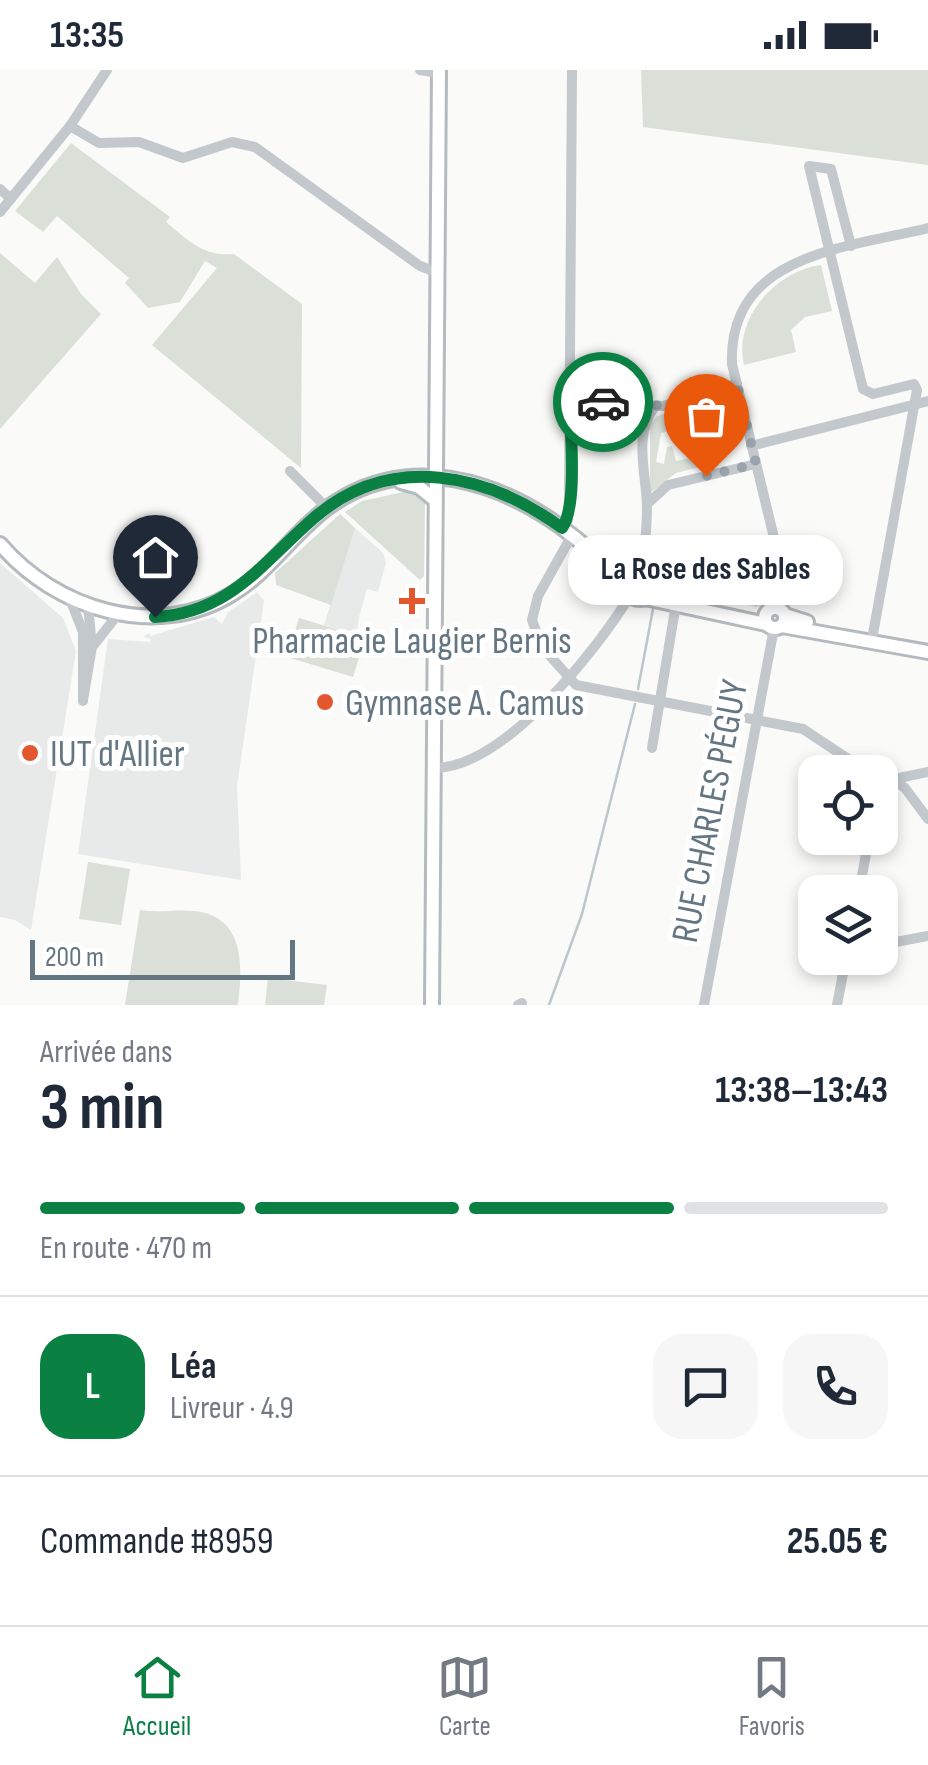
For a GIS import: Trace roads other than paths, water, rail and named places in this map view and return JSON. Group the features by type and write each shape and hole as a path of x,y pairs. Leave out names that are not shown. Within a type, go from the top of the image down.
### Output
{"main road":[{"path":"432,1005 439,71"},
{"path":"0,544 20,566 70,599 119,613 169,616 216,602 248,583 327,508 383,483 436,477 485,484 567,532 638,597 928,644"},
{"path":"383,483 412,484 435,500"},
{"path":"608,567 644,562 654,568 666,591 683,599 928,652"},
{"path":"621,582 628,566"},
{"path":"638,597 656,591 659,579"}],"street":[{"path":"0,212 70,126 107,70"},
{"path":"420,70 439,71"},
{"path":"572,70 570,498 567,532 538,596 532,620 542,647 582,688 757,720 818,736 844,755"},
{"path":"70,126 99,143 138,142 183,158 232,142 255,147 420,266 436,272"},
{"path":"851,246 830,169 813,164 808,172 862,390 873,394 914,384 916,404 872,634"},
{"path":"0,189 11,199"},
{"name":"RUE CHARLES PÉGUY","path":"704,1005 783,575 737,384 732,348 753,294 784,266 928,228"},
{"path":"644,562 644,420 655,406 737,384"},
{"path":"751,446 928,401"},
{"path":"570,402 646,402 655,406"},
{"path":"647,504 668,484 756,464"},
{"path":"290,471 327,508"},
{"path":"434,768 468,763 558,694 638,597"},
{"path":"70,599 83,632 83,701 92,647 88,606"},
{"path":"652,748 676,604"},
{"path":"92,647 102,628 119,613"},
{"path":"898,778 928,772"},
{"path":"906,788 908,776"},
{"path":"898,785 906,788 928,819"},
{"path":"898,942 928,936"},
{"path":"837,1005 843,975"}],"waterway":[{"path":"638,689 653,609"},
{"path":"549,1005 582,914 635,704"}],"place":[{"name":"La Rose des Sables","path":"706,476"},
{"name":"Pharmacie Laugier Bernis","path":"412,601"},
{"name":"Gymnase A. Camus","path":"325,702"},
{"name":"IUT d'Allier","path":"30,753"}]}
